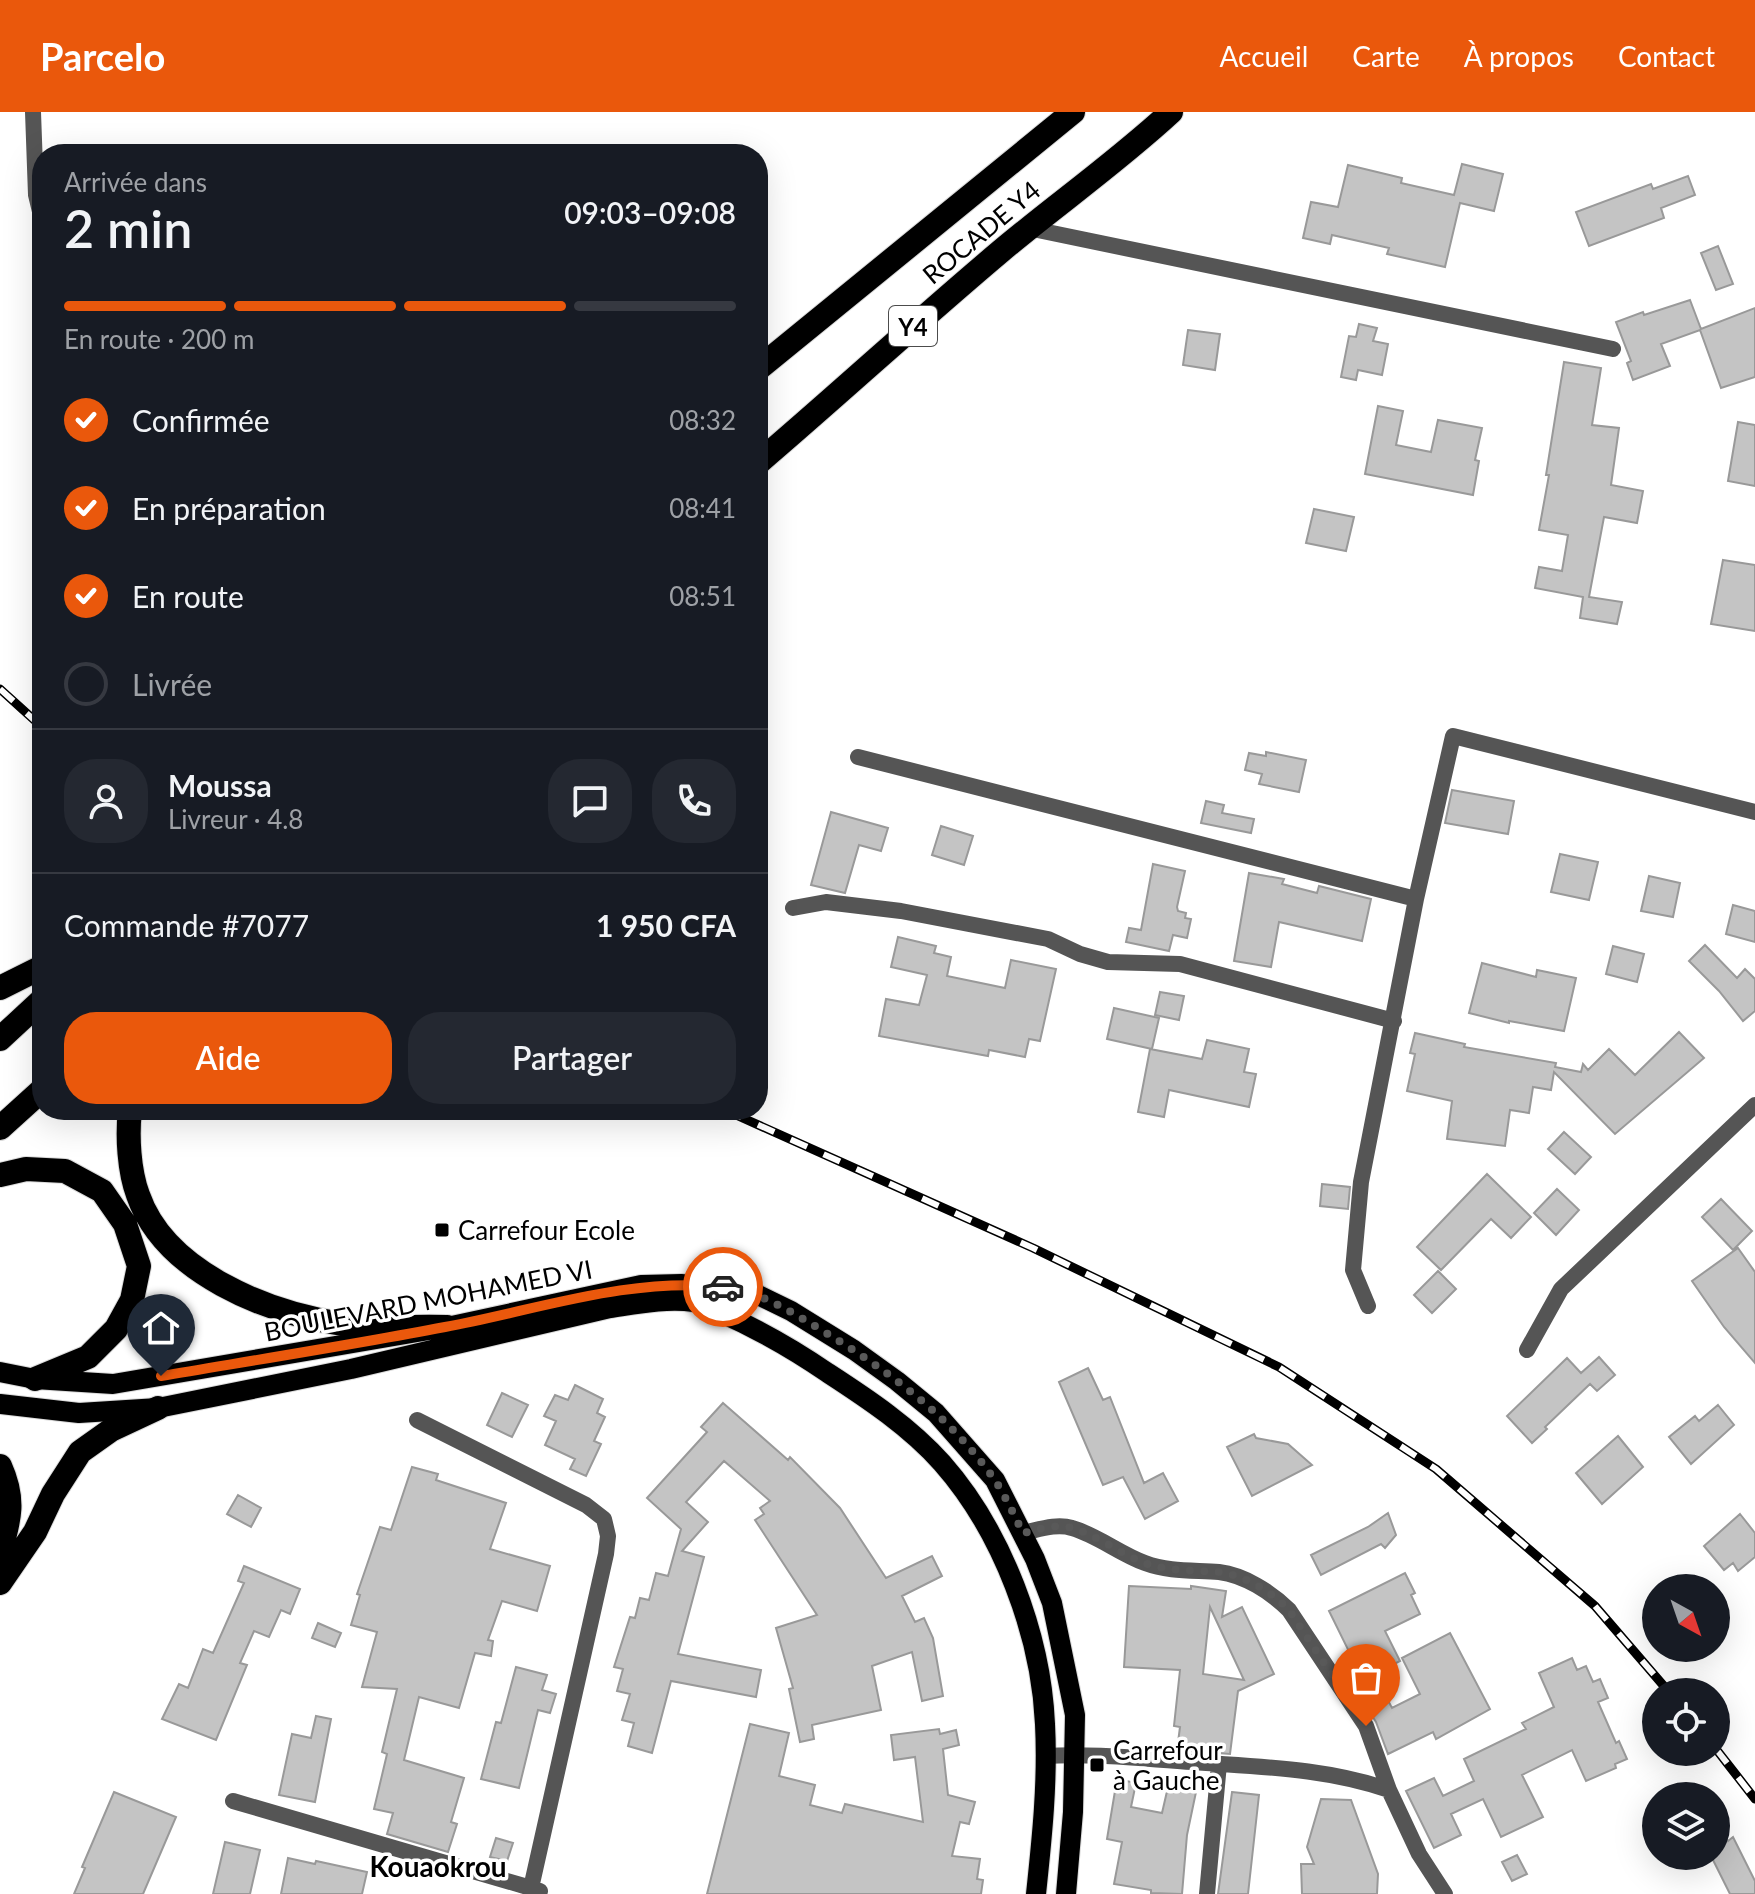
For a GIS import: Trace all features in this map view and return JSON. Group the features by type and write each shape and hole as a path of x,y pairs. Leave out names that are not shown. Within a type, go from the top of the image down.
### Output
{"highway":[{"name":"ROCADE Y4","path":"768,361 1073,112"},
{"name":"ROCADE Y4","path":"768,454 926,314 1028,228 1129,151 1171,112"},
{"path":"0,988 32,972"},
{"path":"0,1039 32,1009"},
{"path":"0,1128 32,1099"},
{"path":"130,1120 132,1167 137,1195 149,1218 173,1248 221,1285 291,1314 345,1324 447,1327"},
{"path":"0,1175 26,1169 65,1171 102,1191 125,1224 139,1266 132,1300 116,1329 88,1357 35,1379"},
{"path":"0,1583 35,1532 53,1494 80,1452 111,1430 158,1408"},
{"path":"0,1466 7,1482 11,1510 0,1552"}],"main road":[{"name":"BOULEVARD MOHAMED VI","path":"0,1372 35,1379 113,1384 447,1327 641,1285 681,1284 748,1290 791,1311 854,1350 936,1413 995,1480 1023,1533 1052,1603 1075,1715 1076,1754 1066,1894"},
{"name":"BOULEVARD MOHAMED VI","path":"0,1404 79,1413 158,1408 351,1369 610,1308 650,1303 696,1302 735,1319 805,1356 872,1402 940,1461 969,1496 998,1545 1028,1625 1045,1723 1044,1810 1036,1894"}],"street":[{"path":"33,112 34,144"},
{"path":"1028,228 1613,349"},
{"path":"1368,1306 1353,1270 1361,1182 1416,899 1453,736 1755,812"},
{"path":"858,757 1416,899"},
{"path":"793,908 826,902 901,911 1048,939 1080,954 1108,962 1180,964 1394,1021"},
{"path":"1527,1350 1561,1289 1755,1105"},
{"path":"233,1801 540,1892 606,1554 608,1536 604,1519 586,1505 417,1420"},
{"path":"1023,1533 1056,1526 1072,1528 1145,1563 1239,1577 1278,1599 1289,1610 1366,1726 1389,1790 1419,1854 1445,1894"},
{"path":"1045,1756 1076,1754 1327,1773 1389,1790"},
{"path":"1207,1894 1219,1764"}],"building":[{"path":"1462,164 1503,174 1494,211 1460,203 1445,267 1387,254 1389,248 1332,235 1330,244 1303,238 1311,202 1338,207 1348,165 1402,178 1401,183 1454,195"},
{"path":"1688,176 1695,195 1661,208 1664,218 1589,246 1576,212 1651,184 1653,189"},
{"path":"1718,246 1733,284 1716,290 1701,253"},
{"path":"1690,300 1701,329 1755,308 1755,377 1721,388 1700,330 1661,344 1670,366 1633,380 1627,363 1631,361 1616,322"},
{"path":"1359,324 1377,328 1373,341 1388,344 1382,375 1358,370 1356,380 1341,377 1349,336 1356,337"},
{"path":"1188,330 1220,334 1215,370 1183,365"},
{"path":"1564,362 1601,368 1592,425 1619,428 1611,485 1643,491 1637,523 1604,517 1589,597 1622,602 1617,624 1580,618 1583,597 1535,588 1539,567 1562,571 1568,535 1539,530"},
{"path":"1378,406 1403,411 1396,445 1431,452 1438,420 1482,428 1475,460 1479,461 1473,495 1365,474"},
{"path":"1738,422 1755,425 1755,486 1728,481"},
{"path":"1314,509 1354,517 1346,551 1306,543"},
{"path":"1723,560 1755,565 1755,631 1711,624"},
{"path":"1266,752 1306,760 1299,792 1259,784 1262,774 1245,770 1249,753 1266,756"},
{"path":"1452,790 1514,801 1508,834 1445,823"},
{"path":"1206,801 1224,805 1222,813 1254,819 1251,833 1201,823"},
{"path":"831,812 888,828 881,851 859,845 845,893 811,885"},
{"path":"941,826 973,836 964,865 932,855"},
{"path":"1560,854 1598,862 1589,900 1551,892"},
{"path":"1153,864 1185,871 1177,907 1178,911 1186,913 1185,918 1191,919 1187,938 1173,935 1169,951 1126,942 1129,928 1141,930"},
{"path":"1249,873 1284,879 1282,884 1317,893 1319,886 1371,899 1362,941 1279,922 1271,967 1234,961"},
{"path":"1649,876 1680,883 1673,917 1641,911"},
{"path":"1733,905 1755,911 1755,942 1726,934"},
{"path":"898,937 936,946 934,953 951,957 947,976 1005,988 1011,960 1056,969 1040,1041 1029,1039 1025,1057 989,1050 988,1056 879,1036 886,999 919,1005 927,975 891,967"},
{"path":"1705,945 1737,978 1745,969 1755,979 1755,1011 1743,1021 1689,961"},
{"path":"1613,946 1644,954 1637,982 1606,974"},
{"path":"1482,963 1536,977 1537,970 1576,978 1564,1031 1469,1013"},
{"path":"1160,992 1184,996 1179,1020 1155,1015"},
{"path":"1114,1008 1159,1018 1152,1049 1107,1039"},
{"path":"1679,1032 1704,1058 1615,1134 1554,1072 1551,1090 1533,1087 1529,1113 1510,1110 1505,1146 1447,1139 1452,1101 1407,1091 1415,1054 1410,1053 1415,1033 1465,1044 1464,1047 1556,1063 1555,1067 1581,1072 1583,1064 1588,1070 1609,1049 1635,1075"},
{"path":"1207,1040 1249,1049 1244,1072 1256,1074 1249,1107 1169,1090 1164,1117 1138,1112 1150,1049 1202,1059"},
{"path":"1564,1132 1591,1157 1575,1174 1548,1149"},
{"path":"1487,1174 1531,1217 1511,1238 1491,1219 1441,1270 1417,1247"},
{"path":"1322,1184 1350,1187 1348,1209 1320,1206"},
{"path":"1557,1189 1579,1210 1556,1235 1534,1213"},
{"path":"1721,1199 1752,1231 1733,1250 1702,1217"},
{"path":"1738,1248 1755,1272 1755,1363 1724,1327 1692,1281"},
{"path":"1438,1271 1456,1289 1432,1313 1414,1295"},
{"path":"1599,1357 1615,1375 1597,1391 1590,1384 1532,1443 1507,1416 1567,1358 1581,1373"},
{"path":"1088,1368 1103,1400 1110,1397 1144,1483 1163,1473 1178,1501 1145,1519 1123,1477 1103,1485 1059,1382"},
{"path":"575,1385 603,1399 597,1413 605,1417 594,1441 601,1444 586,1476 570,1469 575,1459 545,1445 556,1421 544,1416 555,1395 568,1400"},
{"path":"502,1393 528,1405 512,1437 487,1425"},
{"path":"723,1403 788,1460 790,1457 840,1508 886,1578 932,1556 942,1576 902,1596 915,1622 924,1618 933,1638 943,1696 922,1701 912,1652 872,1666 881,1710 812,1725 814,1739 800,1742 789,1689 793,1688 776,1628 817,1615 755,1520 764,1514 760,1508 770,1501 724,1461 686,1502 708,1522 682,1551 704,1557 678,1654 761,1670 756,1697 671,1681 652,1753 628,1746 634,1723 622,1720 630,1694 617,1691 623,1669 614,1667 630,1617 635,1618 640,1598 649,1600 656,1573 668,1576 681,1529 647,1498 707,1432 701,1427"},
{"path":"1718,1405 1734,1425 1691,1464 1669,1437 1695,1416 1699,1421"},
{"path":"1254,1434 1256,1438 1288,1444 1312,1465 1252,1496 1227,1447"},
{"path":"1618,1436 1643,1467 1602,1504 1576,1473"},
{"path":"412,1467 438,1474 436,1480 506,1503 490,1549 550,1566 537,1611 502,1601 488,1640 493,1641 491,1656 475,1653 459,1708 419,1697 404,1760 464,1778 451,1822 457,1824 448,1852 387,1834 393,1813 374,1809 387,1754 382,1752 397,1689 362,1687 377,1632 351,1625 360,1595 357,1594 380,1527 391,1530"},
{"path":"238,1495 261,1508 251,1527 227,1514"},
{"path":"1388,1513 1396,1535 1385,1548 1381,1544 1321,1575 1311,1555 1368,1527"},
{"path":"1740,1514 1755,1533 1755,1557 1738,1571 1733,1563 1724,1570 1704,1546"},
{"path":"244,1566 300,1589 290,1614 281,1610 269,1637 254,1631 240,1663 247,1665 216,1740 162,1719 179,1684 188,1688 203,1649 213,1653 244,1583 238,1581"},
{"path":"1405,1573 1415,1593 1411,1595 1420,1614 1385,1631 1400,1661 1363,1680 1329,1611"},
{"path":"1129,1586 1191,1589 1191,1586 1226,1591 1222,1617 1242,1607 1274,1674 1238,1691 1230,1754 1177,1750 1180,1727 1174,1726 1180,1670 1124,1667","holes":["1210,1607 1244,1680 1203,1674"]},
{"path":"318,1623 341,1633 335,1647 312,1638"},
{"path":"1450,1633 1490,1709 1436,1739 1433,1732 1388,1754 1376,1722 1360,1697 1381,1687 1392,1708 1420,1694 1402,1658"},
{"path":"1572,1658 1577,1670 1586,1666 1593,1682 1600,1679 1608,1698 1598,1702 1616,1743 1619,1741 1627,1759 1615,1764 1616,1768 1586,1781 1572,1750 1522,1775 1543,1817 1501,1837 1483,1799 1451,1814 1461,1835 1434,1848 1406,1791 1434,1778 1443,1796 1474,1781 1464,1759 1526,1729 1522,1723 1554,1707 1539,1673"},
{"path":"516,1667 547,1675 542,1690 556,1694 550,1713 538,1710 519,1788 481,1779 496,1722 501,1723"},
{"path":"316,1716 331,1719 315,1802 279,1795 292,1734 311,1738"},
{"path":"750,1724 789,1733 779,1776 815,1785 810,1805 842,1813 845,1804 923,1822 915,1757 894,1760 891,1735 939,1729 940,1734 956,1730 959,1745 943,1749 948,1795 975,1802 969,1824 960,1822 952,1856 980,1859 977,1879 983,1880 981,1894 707,1894"},
{"path":"1117,1779 1136,1783 1131,1807 1162,1813 1168,1787 1196,1792 1187,1835 1182,1894 1151,1893 1151,1890 1114,1884 1122,1842 1107,1839"},
{"path":"114,1792 176,1817 143,1894 74,1894 85,1868 82,1867"},
{"path":"1232,1792 1259,1795 1248,1894 1218,1894"},
{"path":"1321,1799 1351,1800 1378,1874 1377,1894 1302,1894 1301,1864 1314,1864 1307,1847"},
{"path":"1733,1837 1755,1881 1755,1894 1730,1894 1718,1870 1730,1870 1730,1839"},
{"path":"496,1838 513,1843 507,1861 490,1857"},
{"path":"225,1842 260,1850 250,1894 213,1894"},
{"path":"1517,1855 1527,1874 1512,1881 1502,1862"},
{"path":"288,1858 367,1872 362,1894 281,1894"}],"railway":[{"path":"0,689 32,718"},
{"path":"747,1120 1033,1248 1279,1367 1436,1469 1595,1606 1657,1678"},
{"path":"1729,1766 1755,1799"}],"way so far":[{"path":"723,1287 748,1290 791,1311 897,1381 936,1413 995,1480 1023,1533 1056,1526 1072,1528 1145,1563 1239,1577 1278,1599 1289,1610 1366,1726"}],"place":[{"name":"Carrefour Ecole","path":"442,1230"},
{"name":"Carrefour à Gauche","path":"1097,1765"}],"district":[{"name":"Kouaokrou","path":"438,1866"}],"route":[{"path":"161,1376 447,1327 641,1285 723,1287"}]}
